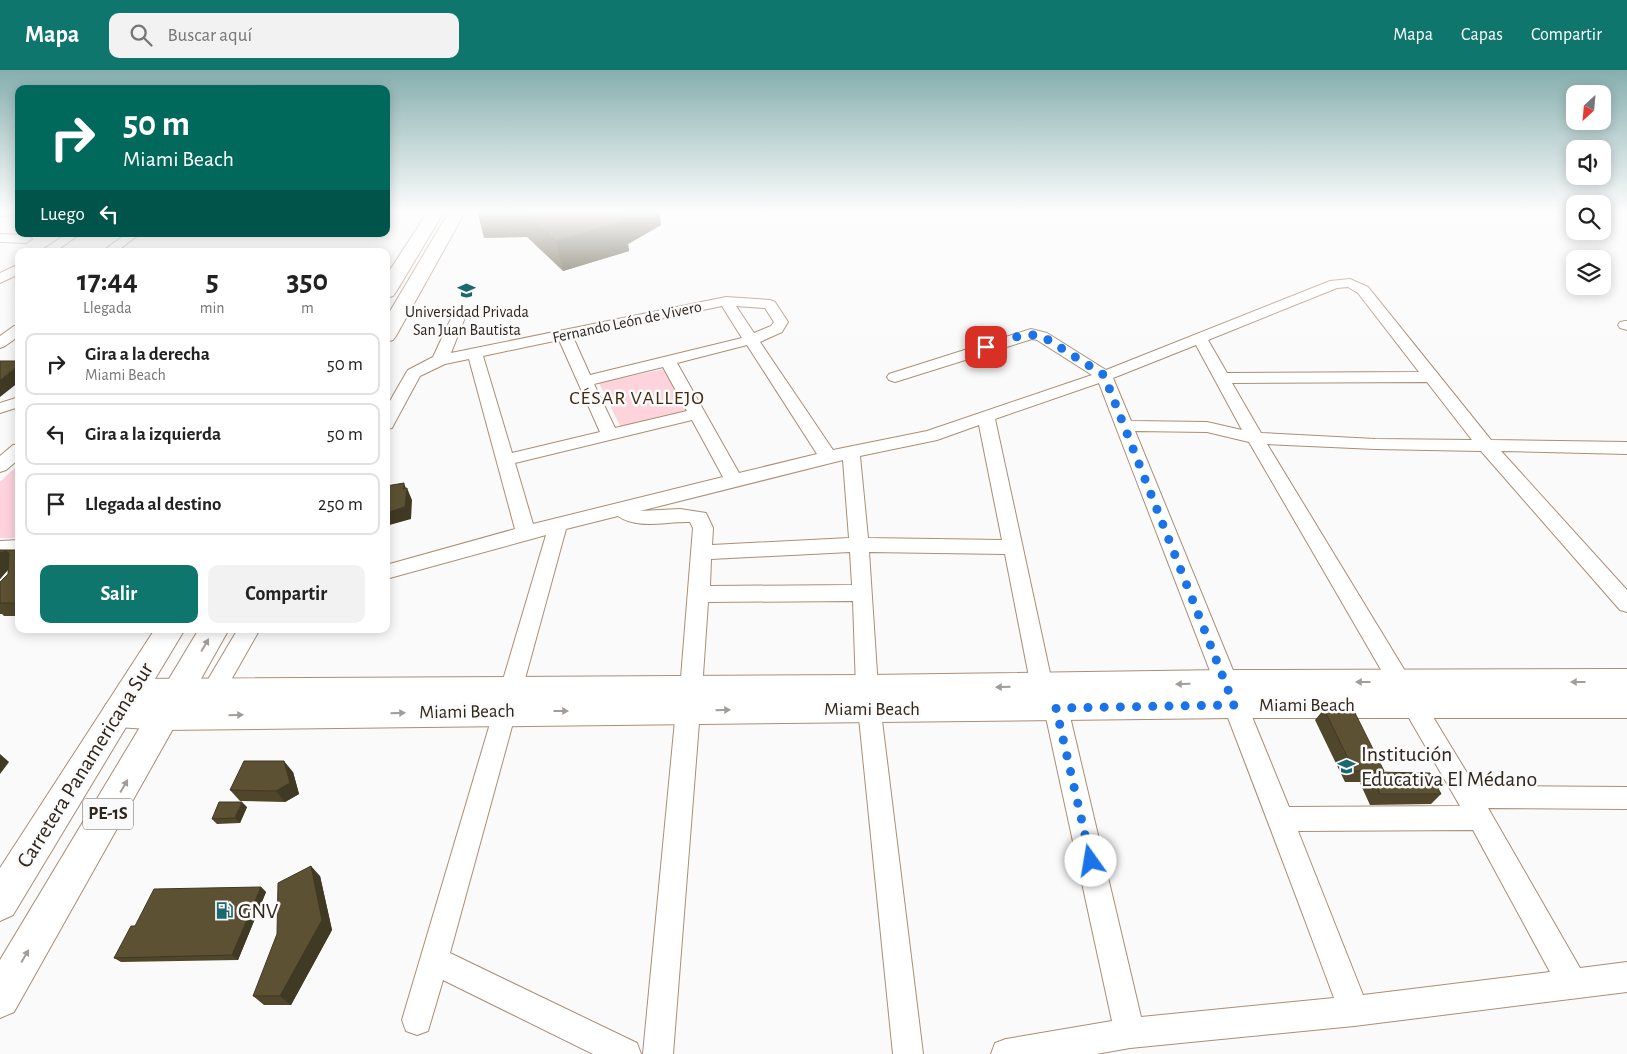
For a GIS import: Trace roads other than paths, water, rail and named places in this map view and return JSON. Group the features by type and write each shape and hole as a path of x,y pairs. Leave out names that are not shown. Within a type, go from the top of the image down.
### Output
{"main road":[{"path":"391,277 405,256"},
{"path":"390,329 432,256"},
{"name":"Carretera Panamericana Sur","path":"0,902 168,633"},
{"name":"Carretera Panamericana Sur","path":"0,998 188,704 213,633"},
{"name":"Miami Beach","path":"124,703 508,702 1407,693 1627,682"},
{"name":"Miami Beach","path":"1407,693 1627,705"}],"street":[{"path":"0,279 15,270"},
{"path":"390,571 526,533 828,457 931,436 1104,375 1335,284 1350,284 1363,290 1485,445 1627,604"},
{"path":"726,301 828,457"},
{"name":"Fernando León de Vivero","path":"390,417 414,373 440,360 726,301 759,302 770,305 781,322 777,329 751,340"},
{"path":"440,360 459,315"},
{"path":"0,343 15,332"},
{"path":"564,334 610,435"},
{"path":"895,376 1031,334 1042,336 1104,375 1229,694 1281,819 1354,1011"},
{"path":"1199,337 1255,438 1407,693 1574,984"},
{"path":"586,381 751,340"},
{"path":"475,353 526,533"},
{"path":"668,361 734,481"},
{"path":"1223,378 1431,377"},
{"path":"506,460 697,414"},
{"path":"986,416 1013,546 1130,1033"},
{"path":"1123,426 1207,427 1255,438 1375,444 1485,445 1591,449 1627,448"},
{"path":"0,466 15,452"},
{"path":"851,452 863,593 868,698 908,1054"},
{"path":"619,510 628,515 640,516 688,514 699,518 703,528 699,594 658,1054"},
{"path":"417,1020 558,525"},
{"path":"702,552 858,544 1013,546"},
{"path":"0,548 15,547"},
{"path":"699,594 863,593"},
{"path":"188,704 246,633"},
{"path":"1281,819 1627,798"},
{"path":"434,960 626,1054"},
{"path":"1006,1054 1130,1033 1354,1011 1627,977"}],"place":[{"name":"Universidad Privada San Juan Bautista","path":"467,291"},
{"name":"Institución Educativa El Médano","path":"1347,767"},
{"name":"GNV","path":"224,911"}],"district":[{"name":"CÉSAR VALLEJO","path":"637,398"}]}
